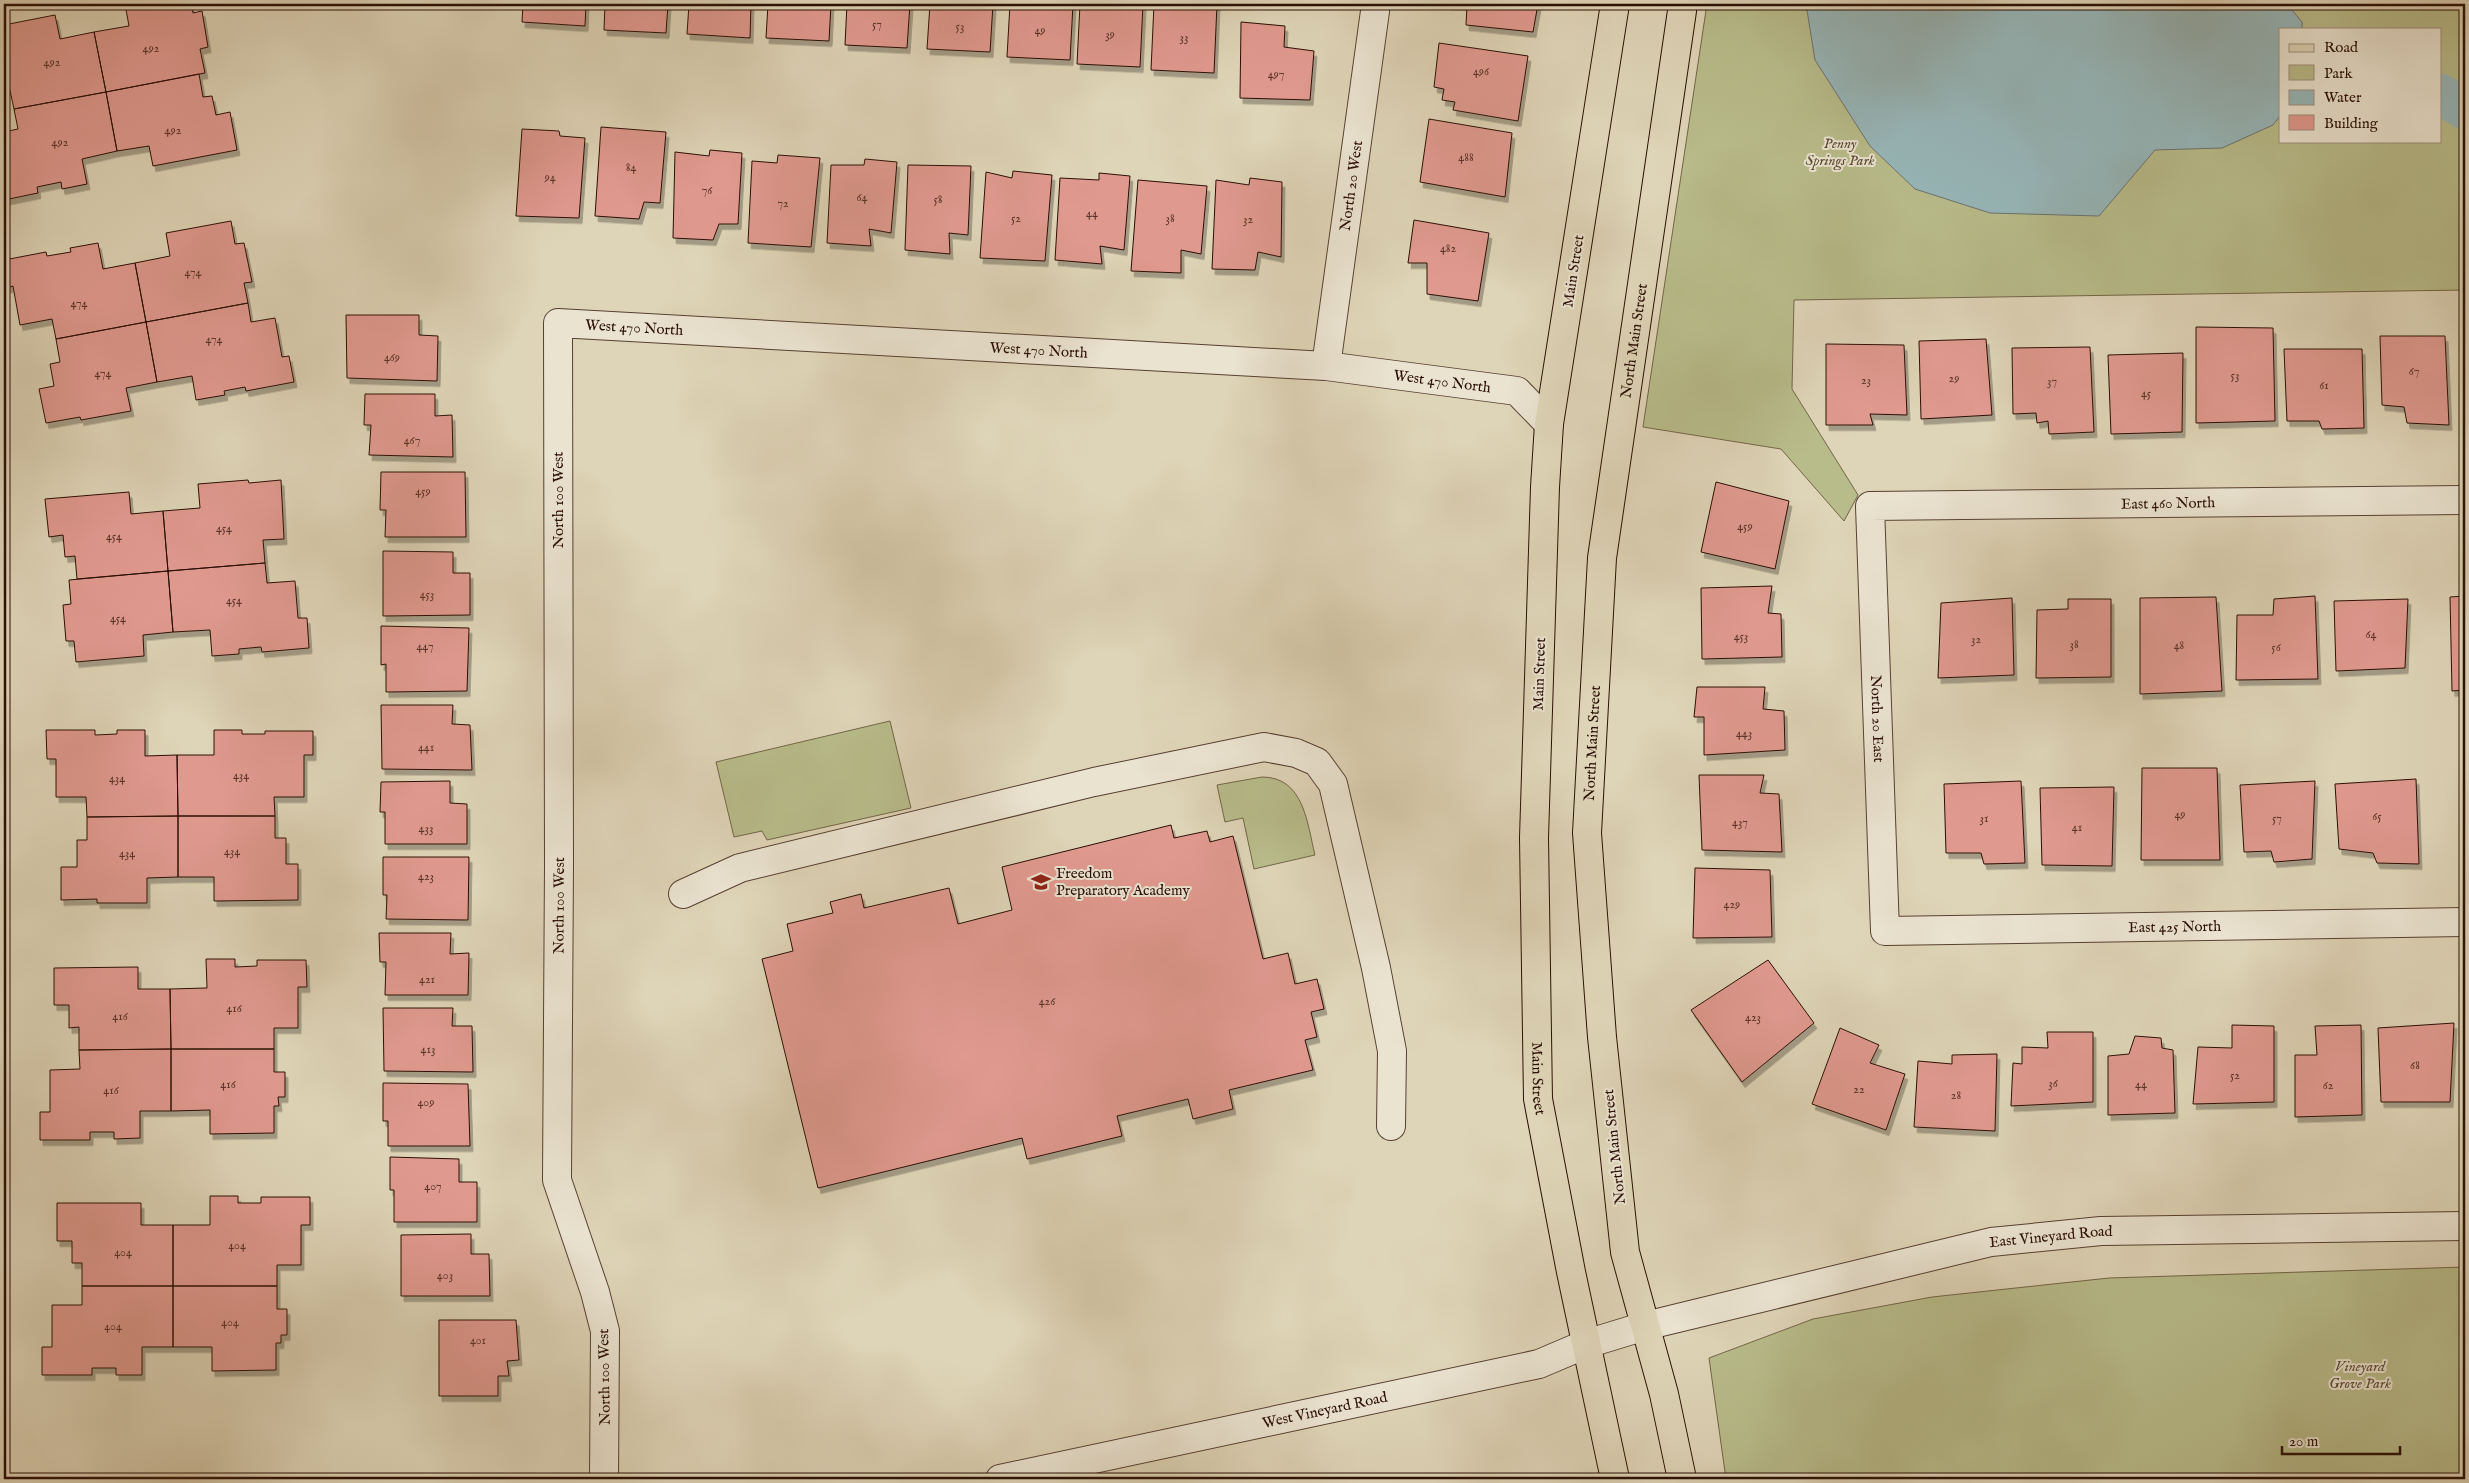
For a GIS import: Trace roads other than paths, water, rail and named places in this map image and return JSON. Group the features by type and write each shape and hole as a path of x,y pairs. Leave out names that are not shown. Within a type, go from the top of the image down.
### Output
{"main road":[{"name":"Main Street","path":"1586,1344 1538,1099 1534,838 1545,487 1549,424 1615,4"},
{"name":"North Main Street","path":"1682,1479 1664,1394 1625,1252 1602,1037 1587,832 1602,558 1683,4"},
{"path":"1586,1344 1615,1479"}],"street":[{"name":"North 20 West","path":"1326,366 1376,4"},
{"name":"West 470 North","path":"558,323 1326,366 1517,391 1549,424"},
{"name":"North 100 West","path":"558,323 560,865 557,1180 595,1292 605,1331 604,1479"},
{"name":"East 460 North","path":"1870,506 2465,500"},
{"name":"North 20 East","path":"1870,506 1885,931"},
{"path":"683,894 740,868 1094,782 1264,747 1296,753 1317,762 1333,784 1376,968 1392,1051 1391,1126"},
{"name":"East 425 North","path":"1885,931 2465,922"},
{"name":"East Vineyard Road","path":"1645,1326 1991,1242 2101,1231 2465,1226"},
{"name":"West Vineyard Road","path":"1000,1479 1539,1364 1586,1344 1645,1326"}],"water":[{"path":"1806,4 2287,4 2302,22 2302,28 2279,28 2279,117 2273,125 2222,148 2155,150 2099,216 1990,213 1915,189 1870,146 1815,60"}],"waterway":[{"path":"2442,95 2465,109"}],"place":[{"name":"Freedom Preparatory Academy","path":"1041,882"}],"park label":[{"name":"Penny Springs Park","path":"1840,152"},
{"name":"Vineyard Grove Park","path":"2360,1374"}]}
